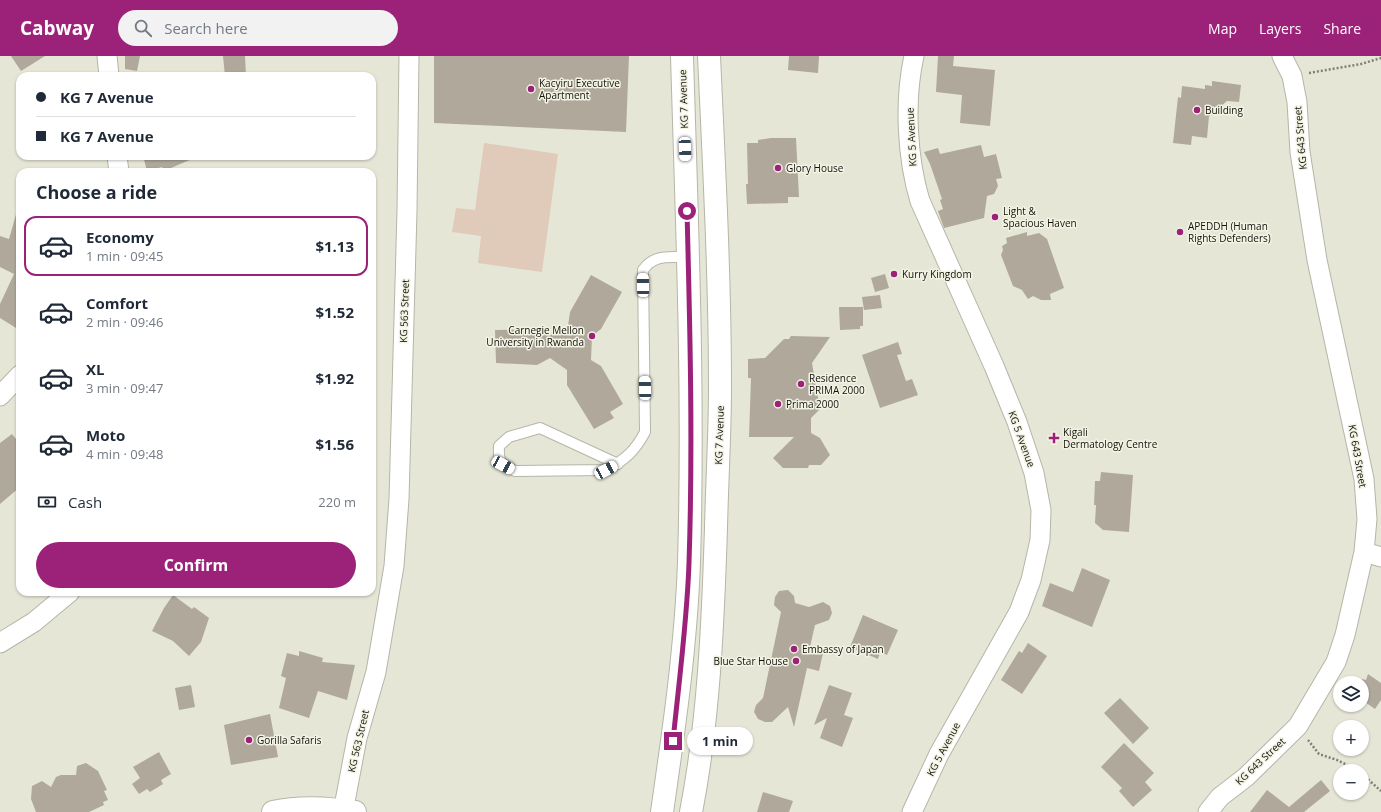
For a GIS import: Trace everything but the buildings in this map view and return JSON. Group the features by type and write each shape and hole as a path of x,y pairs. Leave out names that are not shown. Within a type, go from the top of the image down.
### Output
{"main road":[{"name":"KG 7 Avenue","path":"662,812 673,741 683,653 689,563 690,380 682,56"},
{"name":"KG 7 Avenue","path":"691,812 703,732 710,650 715,559 720,387 715,184 709,56"},
{"path":"273,812 292,808 347,811"}],"street":[{"path":"107,56 109,72"},
{"name":"KG 563 Street","path":"347,811 357,738 376,672 394,566 399,500 408,211 409,56"},
{"name":"KG 5 Avenue","path":"912,812 939,754 1019,612 1031,580 1037,554 1040,540 1041,510 1034,472 1017,422 994,366 920,202 911,167 909,134 909,98 914,56"},
{"name":"KG 643 Street","path":"1208,812 1220,797 1246,777 1298,726 1336,662 1372,555 1367,519 1364,479 1317,260 1300,152 1298,102 1292,76 1282,56"},
{"path":"0,396 16,380"},
{"path":"0,643 34,622 65,596"}],"lane":[{"path":"618,464 540,428 509,437 499,446 498,456 503,465 515,472 606,470 618,464 626,458 640,443 645,432 643,270 648,262 656,258 688,257"}],"path":[{"path":"1292,76 1361,64 1381,58"},
{"path":"1298,726 1319,754 1345,764"},
{"path":"1369,780 1381,791"}],"shaded area":[{"path":"484,143 558,154 542,272 478,263 481,236 452,232 456,208 475,210"}],"place":[{"name":"Kacyiru Executive Apartment","path":"531,89"},
{"name":"Building","path":"1197,110"},
{"name":"Glory House","path":"778,168"},
{"name":"Light & Spacious Haven","path":"995,217"},
{"name":"APEDDH (Human Rights Defenders)","path":"1180,232"},
{"name":"Kurry Kingdom","path":"894,274"},
{"name":"Carnegie Mellon University in Rwanda","path":"592,336"},
{"name":"Residence PRIMA 2000","path":"801,384"},
{"name":"Prima 2000","path":"778,404"},
{"name":"Kigali Dermatology Centre","path":"1054,438"},
{"name":"Embassy of Japan","path":"794,649"},
{"name":"Blue Star House","path":"796,661"},
{"name":"Gorilla Safaris","path":"249,740"}],"route":[{"path":"673,741 683,653 689,563 690,380 687,211"}]}
